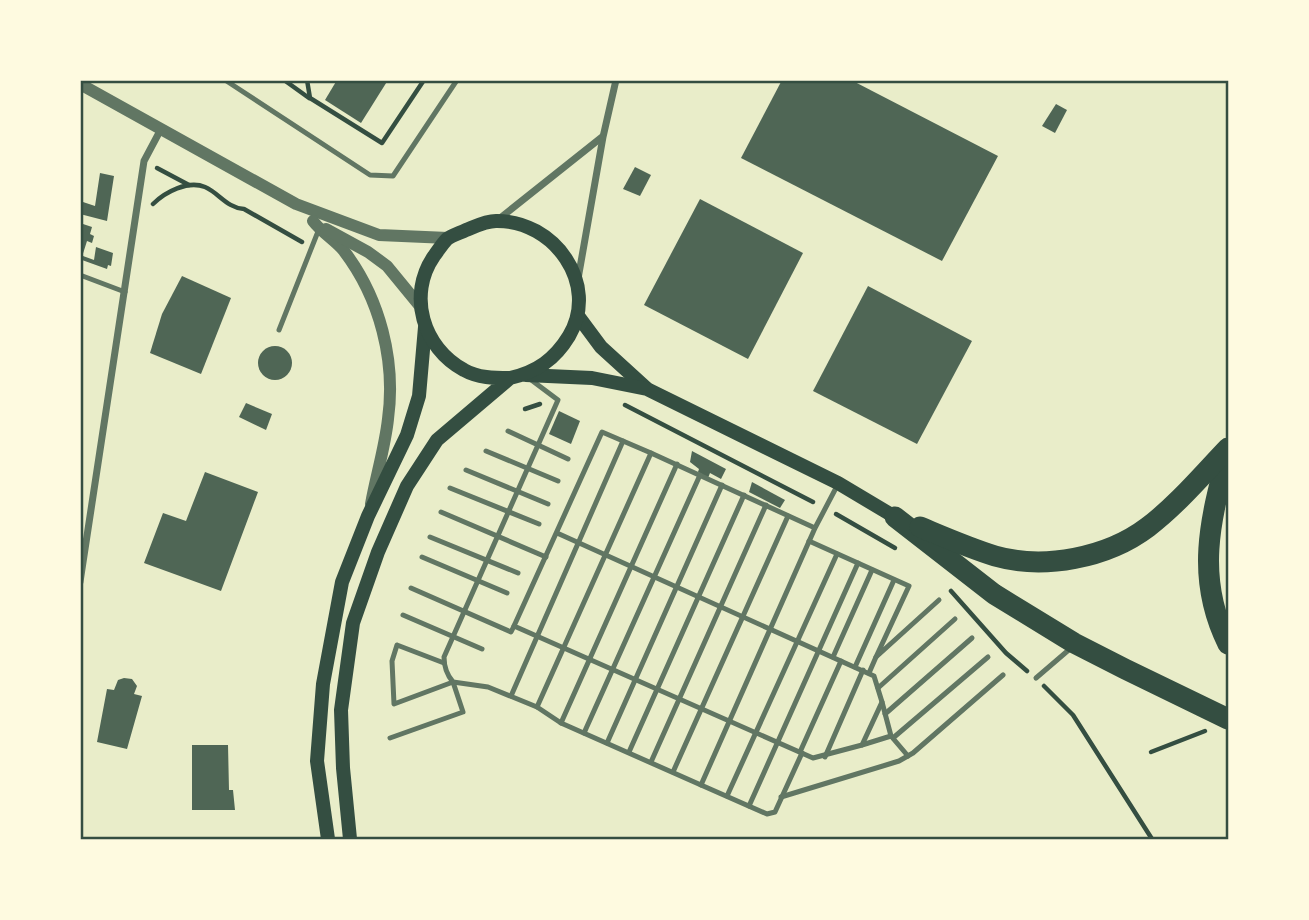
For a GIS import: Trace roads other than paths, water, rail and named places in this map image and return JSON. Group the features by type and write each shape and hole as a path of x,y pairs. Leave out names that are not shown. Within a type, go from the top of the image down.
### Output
{"highway":[{"path":"895,517 995,556 1031,562 1069,559 1100,551 1147,528 1228,450"},
{"path":"1228,450 1214,506 1208,549 1211,597 1228,644"},
{"path":"895,517 994,594 1074,643 1221,724"}],"main road":[{"path":"350,839 342,768 341,710 353,623 378,552 407,486 437,440 517,376 544,365 560,350 578,316 577,283 564,254 540,232 523,224 497,221 482,223 448,238 431,260 422,282 419,305 425,327 438,349 451,362 466,371 486,377 517,376 592,378 647,389 838,483 895,517"},
{"path":"578,316 601,347 647,389"},
{"path":"328,839 317,761 323,684 342,582 368,516 407,435 419,396 425,327"}],"street":[{"path":"577,283 616,80"},
{"path":"80,85 296,204 379,235 448,238"},
{"path":"80,582 144,161 161,129"},
{"path":"497,221 603,137"},
{"path":"296,204 343,250 362,280 384,335 390,364 388,420 368,516"},
{"path":"316,225 369,252 387,266 419,305"}],"lane":[{"path":"225,80 370,174 393,176 457,80"},
{"path":"279,330 311,248 316,225"},
{"path":"80,275 125,292"},
{"path":"390,738 463,712 444,663 558,400 517,376"},
{"path":"508,431 568,459"},
{"path":"411,588 511,632 602,432 815,528"},
{"path":"511,696 624,441"},
{"path":"486,451 558,481"},
{"path":"537,706 651,453"},
{"path":"561,723 677,464"},
{"path":"466,470 548,504"},
{"path":"584,733 699,475"},
{"path":"701,785 809,541 838,483"},
{"path":"607,743 722,485"},
{"path":"450,488 539,524"},
{"path":"629,752 744,495"},
{"path":"651,762 766,505"},
{"path":"441,512 546,557"},
{"path":"673,772 788,516"},
{"path":"556,533 874,676 892,737 908,756"},
{"path":"430,537 518,573"},
{"path":"809,541 909,586 825,757"},
{"path":"727,796 837,554"},
{"path":"422,557 507,593"},
{"path":"749,806 858,564"},
{"path":"833,657 872,570"},
{"path":"855,667 894,580"},
{"path":"876,657 939,600"},
{"path":"403,615 482,649"},
{"path":"878,688 956,619"},
{"path":"514,626 813,758 825,757 892,737 988,657"},
{"path":"885,713 972,638"},
{"path":"1037,678 1074,643"},
{"path":"444,663 397,645 392,661 394,704 453,682 488,687 537,706 561,723 767,814 775,811 841,661"},
{"path":"781,797 899,761 1003,675"},
{"path":"862,745 882,702"}]}
